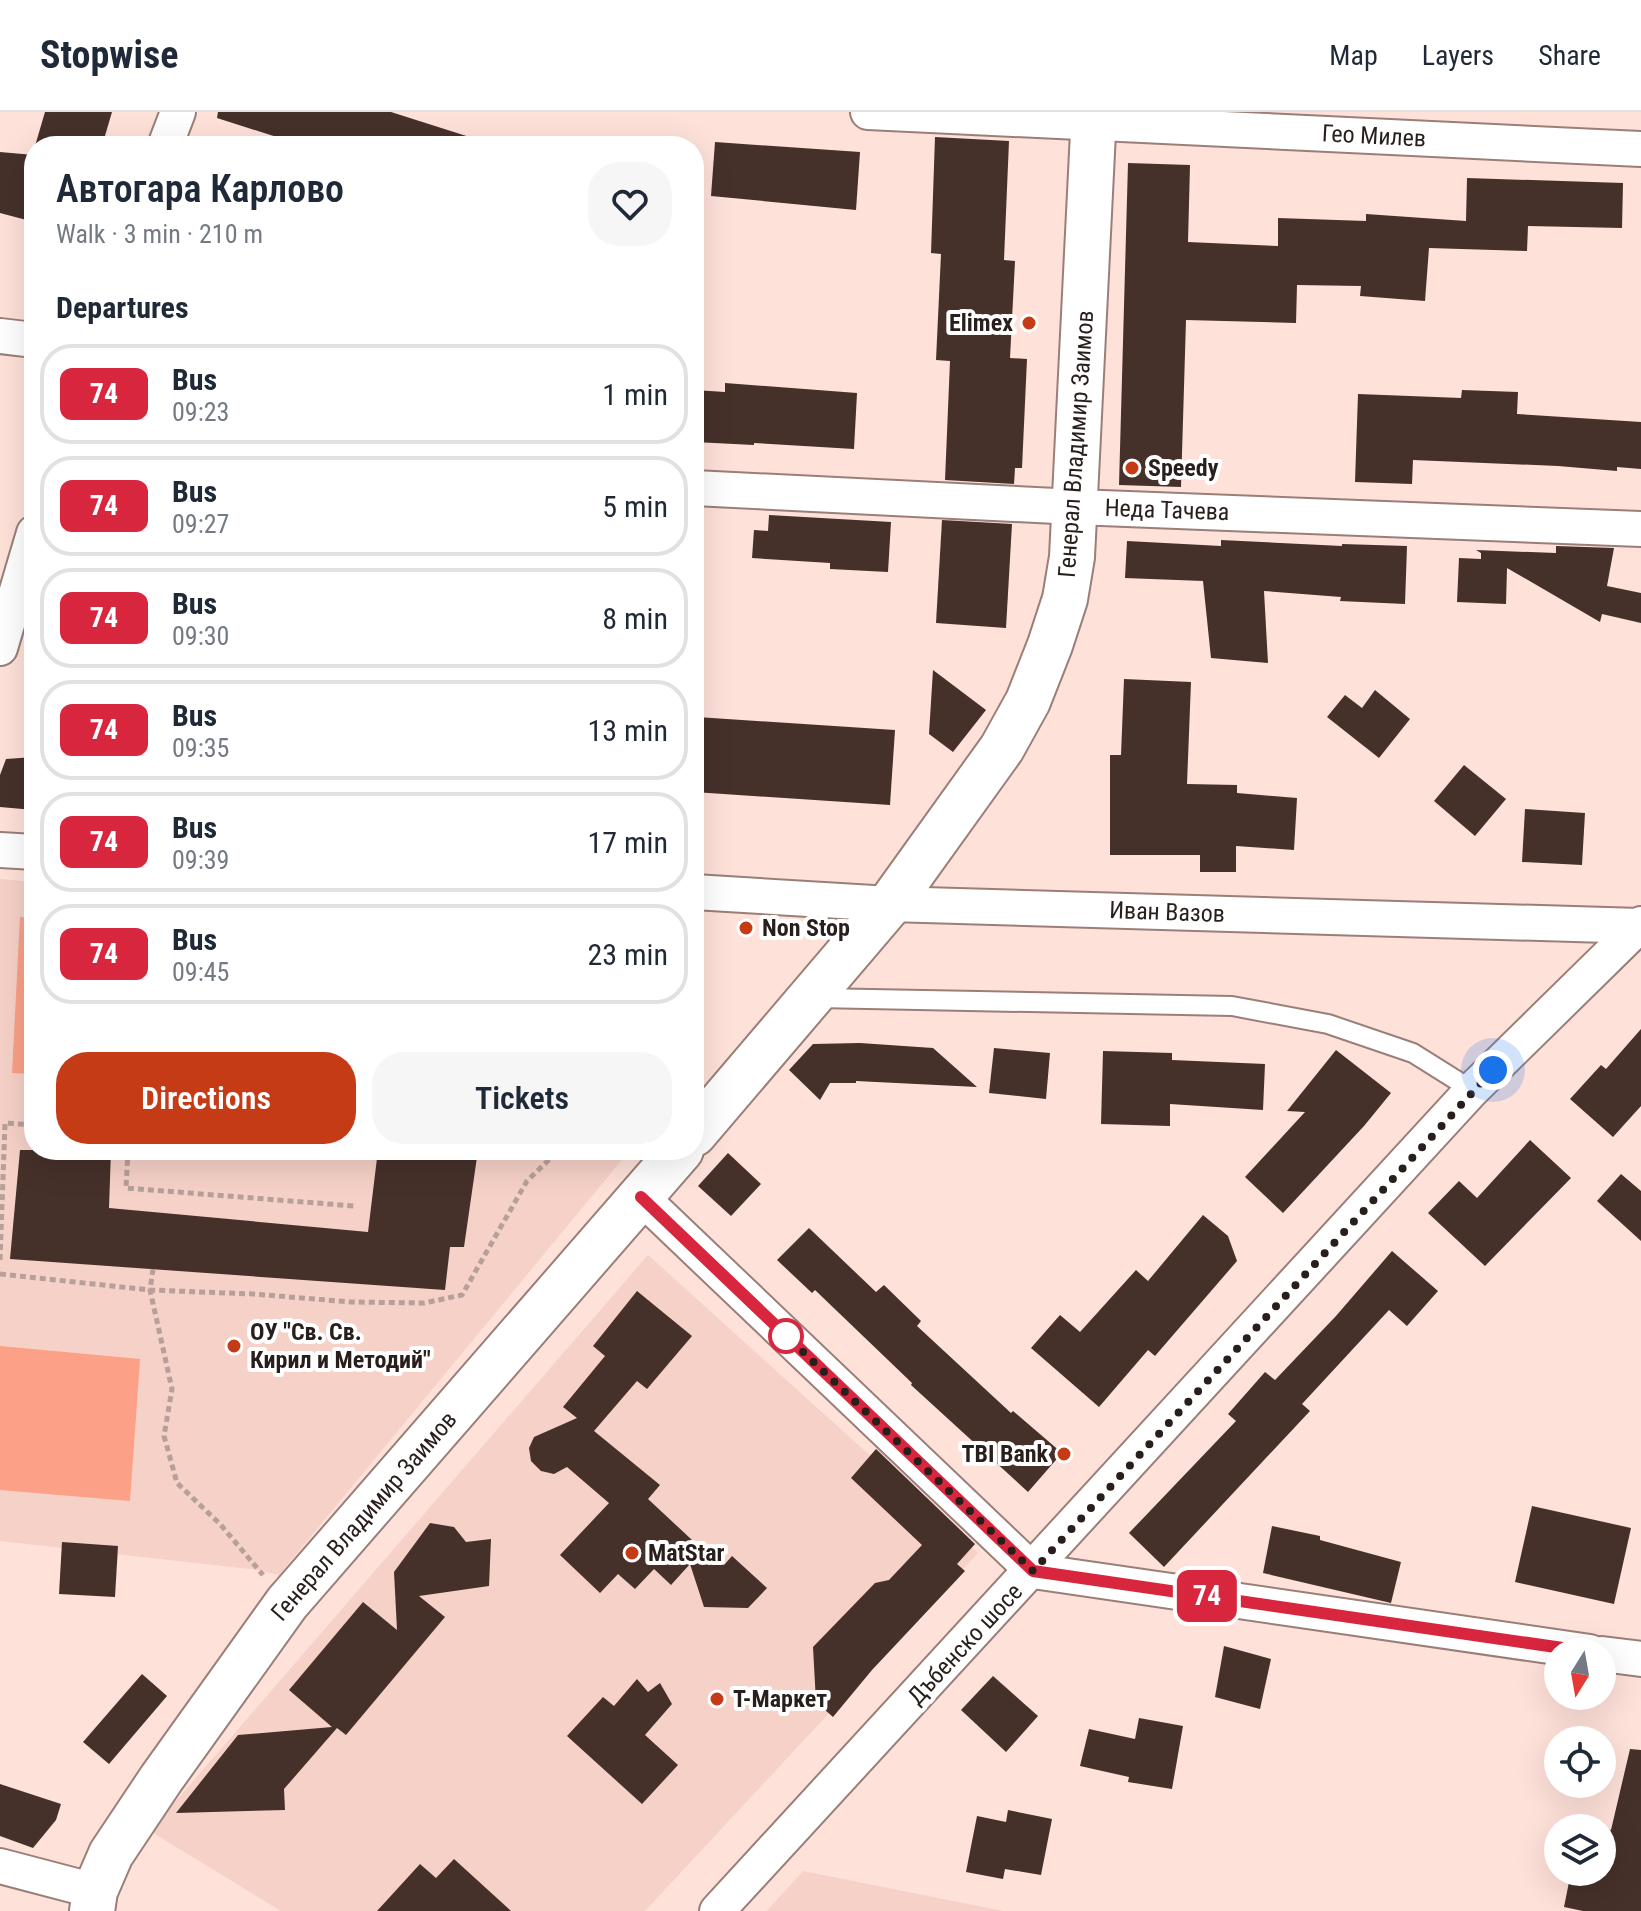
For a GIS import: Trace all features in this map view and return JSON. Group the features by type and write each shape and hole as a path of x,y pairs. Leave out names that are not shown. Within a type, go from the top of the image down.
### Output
{"street":[{"path":"169,136 178,112"},
{"name":"Гео Милев","path":"868,112 1094,118 1641,149"},
{"name":"Генерал Владимир Заимов","path":"704,1122 890,904 1002,748 1028,701 1065,599 1072,557 1094,118"},
{"path":"0,336 24,339"},
{"name":"Неда Тачева","path":"704,488 1076,507 1641,529"},
{"path":"0,648 24,567"},
{"path":"0,850 24,851"},
{"name":"Иван Вазов","path":"704,893 890,904 1640,925"},
{"name":"Дъбенско шосе","path":"717,1911 1033,1571 1472,1090 1640,925"},
{"name":"Генерал Владимир Заимов","path":"93,1901 111,1854 287,1603 672,1160"},
{"path":"641,1197 1033,1571 1544,1645"},
{"path":"1616,1656 1641,1659"},
{"path":"0,1866 93,1901"}],"lane":[{"path":"810,998 1232,1006 1328,1024 1413,1053 1472,1090"}],"path":[{"path":"0,1260 5,1123 24,1124"},
{"path":"127,1160 126,1188 354,1206"},
{"path":"0,1274 150,1290 351,1302 424,1303 462,1295 527,1181 549,1160"},
{"path":"153,1269 150,1290 172,1389 164,1436 177,1483 220,1524 287,1603"}],"shaded area":[{"name":"ОУ \"Св. Св. Кирил и Методий\"","path":"0,879 24,881 24,1160 622,1160 279,1575 258,1570 0,1541"},
{"path":"20,917 24,917 24,1074 12,1073"},
{"path":"648,1255 978,1553 645,1911 281,1911 150,1831"},
{"path":"0,1346 140,1359 130,1501 0,1490"},
{"path":"803,1871 1003,1911 767,1911"}],"building":[{"path":"45,112 112,112 105,136 38,136"},
{"path":"218,112 391,112 466,136 274,136 217,118"},
{"path":"935,137 1009,141 1004,260 1015,261 1010,358 1027,359 1022,468 1015,468 1014,484 945,480 950,361 936,360 941,254 931,253"},
{"path":"715,142 860,152 856,210 711,196"},
{"path":"0,152 24,154 24,219 0,213"},
{"path":"1128,163 1190,165 1188,242 1278,246 1278,218 1366,221 1366,214 1466,221 1467,178 1623,183 1622,228 1528,226 1527,251 1429,248 1425,301 1360,296 1361,286 1297,285 1296,323 1186,320 1181,487 1119,485"},
{"path":"725,383 857,393 854,449 704,442 704,391 725,392"},
{"path":"1462,390 1518,392 1517,414 1641,422 1641,469 1617,467 1617,471 1413,460 1412,484 1355,482 1358,394 1461,398"},
{"path":"769,515 891,522 888,572 830,569 830,563 752,558 754,530 768,531"},
{"path":"942,520 1012,524 1006,628 936,623"},
{"path":"1221,540 1407,546 1405,604 1340,601 1341,597 1264,591 1268,663 1211,658 1203,581 1125,578 1127,541 1221,546"},
{"path":"1556,546 1614,548 1607,586 1641,593 1641,623 1602,614 1600,622 1507,568 1506,604 1457,602 1459,558 1481,559 1481,553 1476,550 1556,553"},
{"path":"933,670 986,710 953,752 929,734"},
{"path":"1124,679 1191,682 1187,784 1237,785 1237,793 1297,798 1294,850 1236,846 1236,872 1200,872 1200,855 1110,855 1110,755 1121,755"},
{"path":"1375,690 1410,719 1379,758 1327,717 1345,695 1362,708"},
{"path":"704,717 895,730 890,805 704,793"},
{"path":"24,758 24,809 0,807 0,775 6,759"},
{"path":"1464,765 1506,799 1475,836 1434,801"},
{"path":"1525,809 1585,813 1582,865 1522,862"},
{"path":"1641,1029 1641,1106 1613,1137 1570,1099 1601,1065 1606,1069"},
{"path":"860,1043 933,1048 977,1087 856,1081 830,1083 820,1100 789,1070 813,1044"},
{"path":"994,1048 1050,1053 1046,1099 989,1093"},
{"path":"1336,1050 1391,1093 1283,1213 1245,1177 1305,1112 1287,1111"},
{"path":"1103,1051 1172,1053 1172,1060 1265,1064 1263,1110 1170,1104 1170,1126 1101,1124"},
{"path":"1530,1140 1571,1178 1485,1266 1428,1213 1459,1181 1477,1198"},
{"path":"20,1150 24,1150 24,1160 111,1160 109,1208 368,1232 377,1160 477,1160 464,1247 450,1247 445,1290 10,1259"},
{"path":"728,1153 761,1184 731,1216 698,1186"},
{"path":"1621,1174 1641,1191 1641,1241 1597,1201"},
{"path":"1203,1215 1228,1236 1237,1261 1155,1356 1148,1350 1099,1407 1031,1348 1060,1315 1080,1332 1136,1270 1148,1281"},
{"path":"809,1228 876,1292 884,1285 921,1321 917,1326 1011,1413 1013,1411 1062,1453 1028,1492 911,1385 815,1290 812,1293 777,1260"},
{"path":"1392,1251 1438,1291 1407,1326 1389,1310 1302,1404 1310,1411 1164,1567 1129,1533 1236,1421 1228,1414 1265,1372 1275,1380"},
{"path":"637,1291 692,1336 647,1389 637,1381 594,1431 660,1485 648,1499 706,1553 708,1551 724,1565 732,1556 767,1588 748,1608 704,1607 690,1564 671,1585 654,1569 635,1589 618,1574 600,1593 560,1555 609,1503 567,1467 554,1474 541,1471 531,1461 529,1448 534,1437 577,1418 563,1407 605,1356 593,1346"},
{"path":"876,1449 975,1544 957,1564 965,1571 872,1670 833,1717 816,1702 813,1647 875,1583 889,1580 922,1545 851,1478"},
{"path":"1532,1506 1631,1528 1614,1604 1515,1582"},
{"path":"430,1523 454,1527 466,1542 491,1539 489,1586 419,1596 445,1617 346,1735 337,1728 284,1789 285,1810 176,1813 238,1735 332,1727 289,1690 363,1602 397,1630 394,1572"},
{"path":"1272,1526 1320,1536 1320,1540 1401,1562 1391,1603 1263,1573"},
{"path":"62,1542 118,1546 115,1597 59,1594"},
{"path":"1224,1646 1271,1659 1260,1709 1215,1697"},
{"path":"142,1674 167,1696 109,1764 83,1742"},
{"path":"993,1676 1038,1716 1006,1752 961,1710"},
{"path":"637,1679 648,1692 660,1683 672,1704 645,1735 678,1765 642,1804 567,1736 603,1697 614,1706"},
{"path":"1139,1718 1183,1726 1172,1789 1128,1782 1129,1777 1080,1766 1089,1729 1135,1739"},
{"path":"1630,1749 1641,1750 1641,1911 1583,1911 1564,1907 1568,1886 1616,1886 1615,1814"},
{"path":"0,1784 61,1804 56,1820 33,1848 0,1836"},
{"path":"1008,1810 1052,1819 1041,1875 1005,1869 1003,1879 966,1872 977,1816 1006,1822"},
{"path":"454,1859 511,1911 377,1911 420,1864 436,1878"}],"bus line":[{"name":"74","path":"641,1197 1033,1571 1544,1645"}],"place":[{"name":"Elimex","path":"1029,323"},
{"name":"Speedy","path":"1132,468"},
{"name":"Non Stop","path":"746,928"},
{"name":"ОУ \"Св. Св. Кирил и Методий\"","path":"234,1346"},
{"name":"TBI Bank","path":"1064,1454"},
{"name":"MatStar","path":"632,1553"},
{"name":"Т-Маркет","path":"717,1699"}],"route":[{"path":"786,1336 779,1329 1033,1571 1493,1070"}]}
